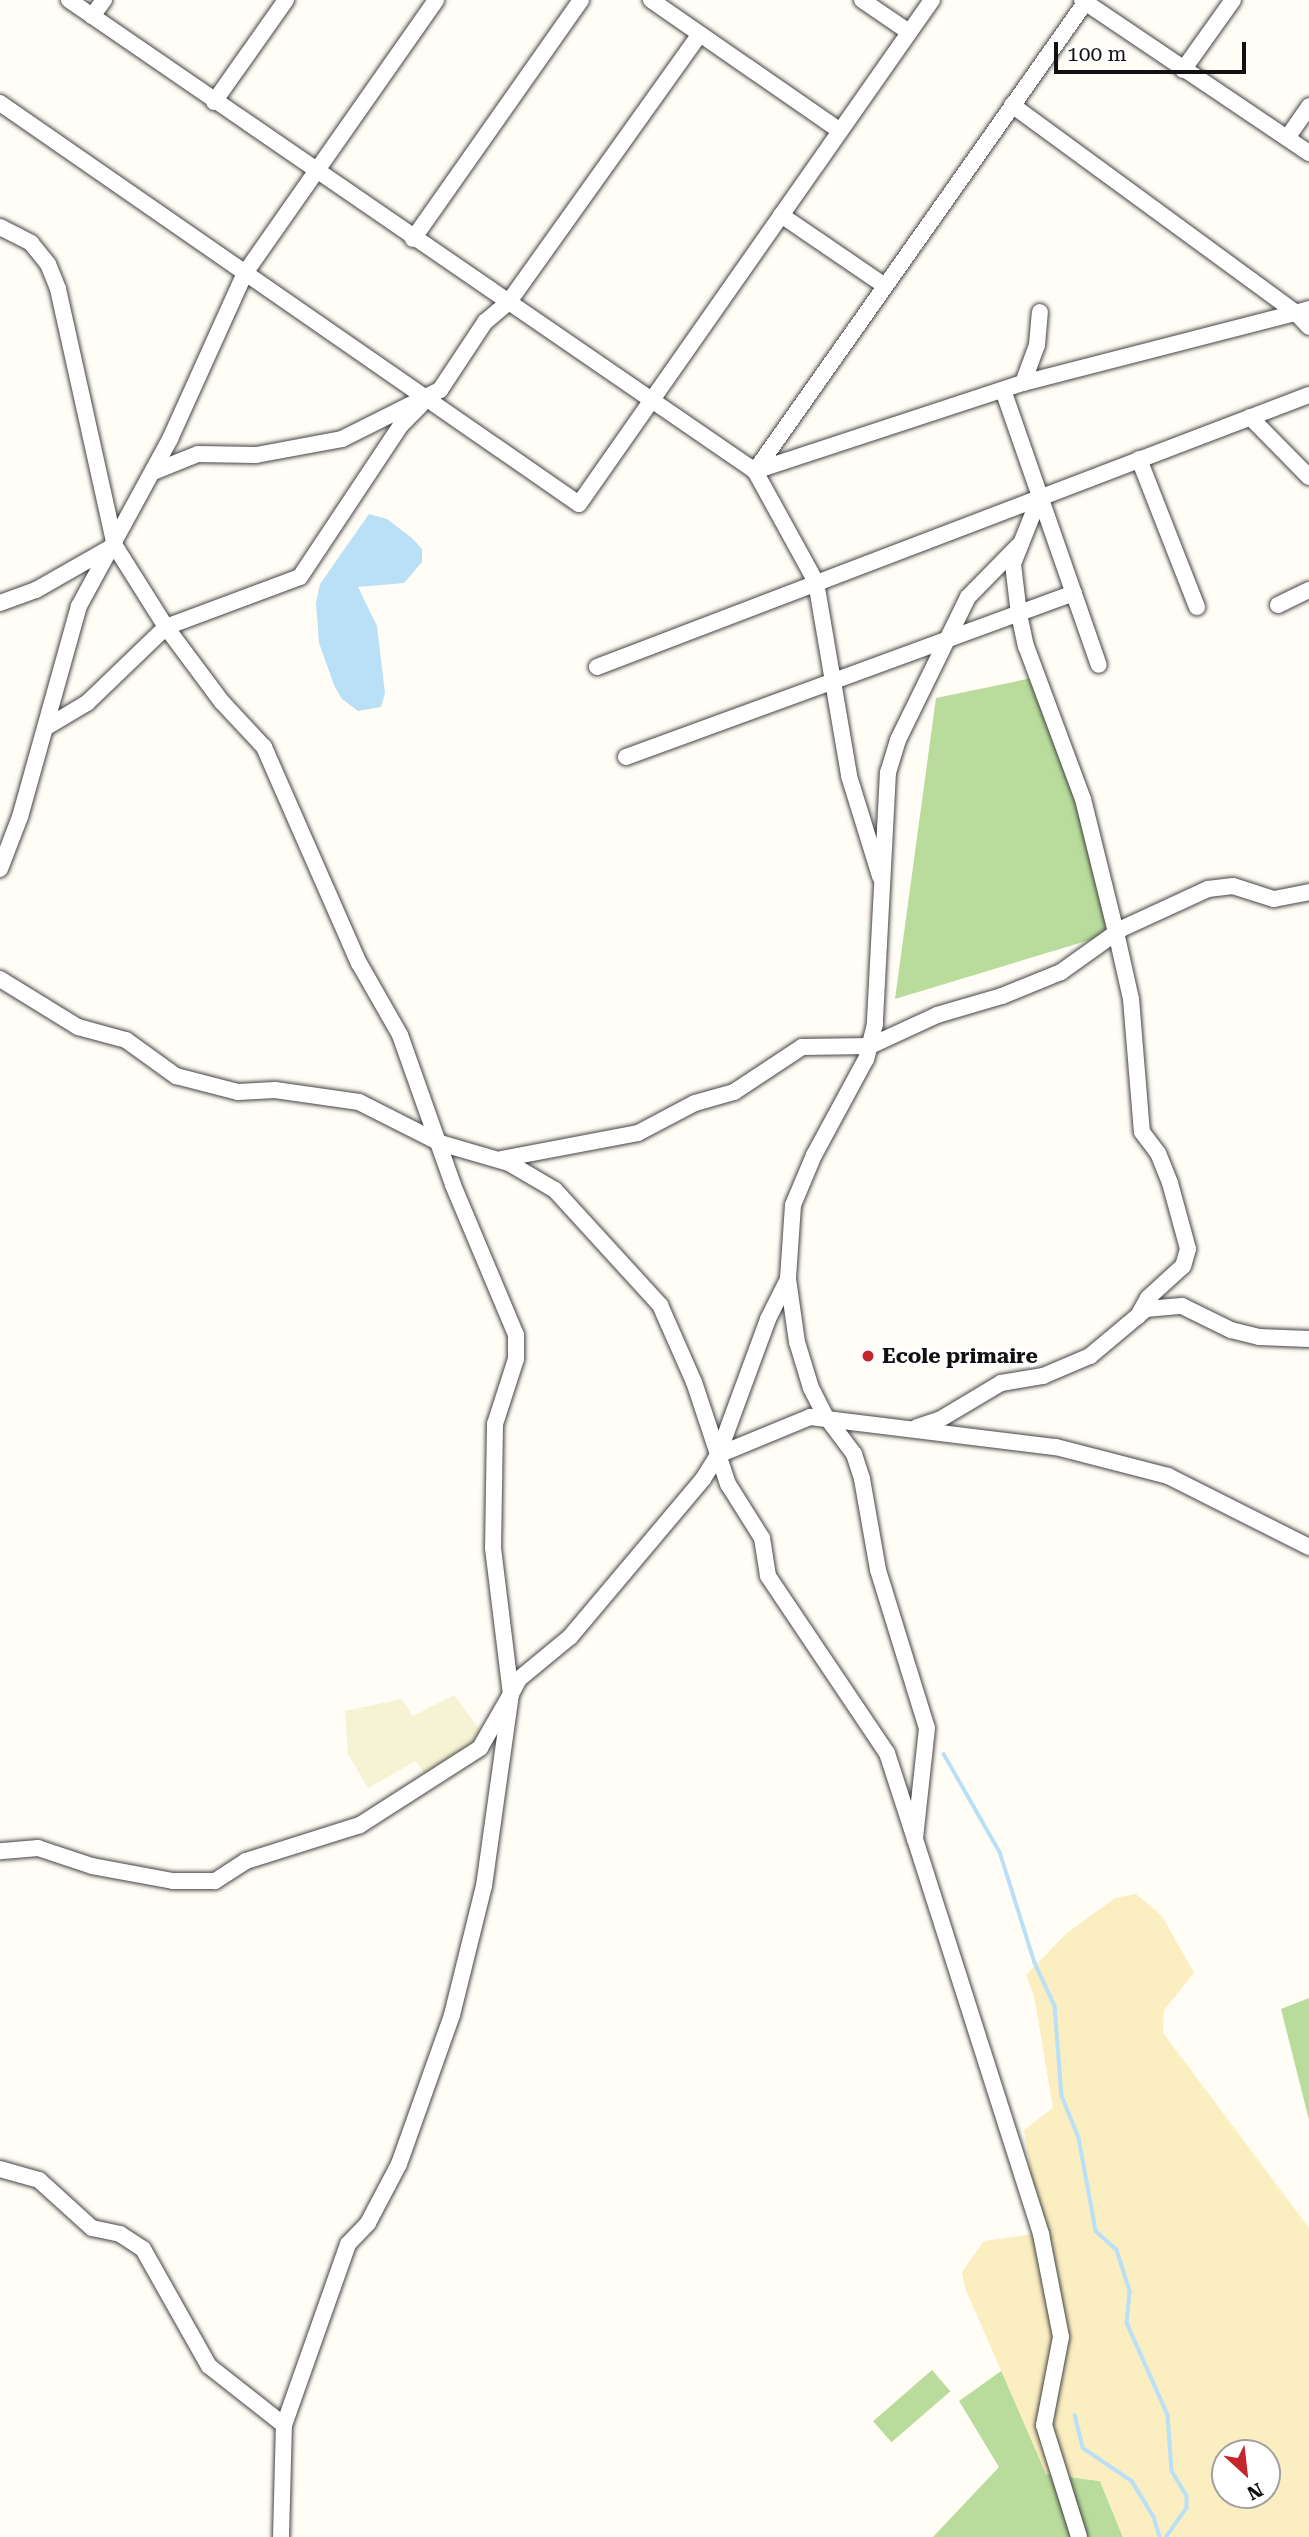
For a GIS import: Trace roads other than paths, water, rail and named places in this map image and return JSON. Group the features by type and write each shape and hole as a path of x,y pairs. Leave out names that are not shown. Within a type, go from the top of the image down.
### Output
{"street":[{"path":"69,0 315,172 755,471 817,582 857,811 884,885"},
{"path":"92,16 104,0"},
{"path":"214,102 286,0"},
{"path":"0,869 46,728 79,606 115,546 153,472 245,273 436,0"},
{"path":"413,239 581,0"},
{"path":"651,0 840,131"},
{"path":"862,0 909,32"},
{"path":"0,103 579,504 932,0"},
{"path":"1184,70 1233,0"},
{"path":"755,471 1085,1 1309,153"},
{"path":"46,728 88,702 166,627 300,577 401,425 458,365 485,322 508,303 700,34"},
{"path":"1012,105 1302,311 1309,327"},
{"path":"1287,138 1309,106"},
{"path":"781,215 885,286"},
{"path":"0,227 31,243 48,264 58,289 115,546 166,627 222,702 264,747 359,964 400,1035 516,1335 516,1359 495,1424 493,1548 511,1694 484,1886 436,2069 399,2164 368,2223 348,2245 284,2425 281,2537"},
{"path":"755,471 1023,383 1302,311"},
{"path":"1023,383 1037,345 1040,312"},
{"path":"1003,390 1098,665"},
{"path":"597,667 1309,395"},
{"path":"153,472 198,454 256,455 342,439 385,413 427,399"},
{"path":"1250,417 1309,477"},
{"path":"1139,458 1197,607"},
{"path":"1040,496 1013,564 1019,614 1026,646 1083,799 1116,932 1131,999 1142,1132 1158,1153 1170,1183 1188,1249 1183,1266 1148,1298 1138,1317"},
{"path":"0,603 36,590 115,546"},
{"path":"915,1839 927,1728 878,1570 862,1479 854,1454 831,1423 811,1388 797,1342 788,1279 793,1205 870,1046 881,956 888,772 898,740 943,641 968,597 1018,546"},
{"path":"1278,605 1309,590"},
{"path":"626,757 1074,593"},
{"path":"498,1160 656,1126 695,1104 734,1092 802,1047 870,1046 937,1015 1061,972 1116,932 1208,889 1233,886 1274,899 1309,892"},
{"path":"0,979 78,1027 126,1040 176,1076 238,1092 275,1090 359,1102 440,1143 498,1160 555,1190 648,1288 660,1305 694,1382 728,1484 762,1538 773,1584 887,1753 1041,2234 1061,2337 1044,2426 1079,2537"},
{"path":"0,1852 38,1848 92,1866 173,1881 215,1881 246,1861 360,1825 467,1759 489,1736 519,1679 570,1637 718,1455 768,1319 788,1279"},
{"path":"911,1428 939,1420 1001,1383 1043,1376 1090,1356 1146,1309 1182,1306 1231,1330 1259,1337 1309,1339"},
{"path":"718,1455 800,1418 831,1423 911,1428 1056,1447 1168,1476 1309,1547"},
{"path":"0,2169 39,2180 92,2228 120,2234 143,2249 209,2366 284,2425"}],"water":[{"path":"369,514 387,519 412,538 422,549 422,562 404,583 358,587 377,626 385,693 381,707 358,711 342,699 334,685 319,643 316,603 320,584"}],"waterway":[{"path":"944,1754 1000,1852 1035,1963 1055,2006 1062,2096 1079,2138 1096,2231 1117,2250 1130,2291 1127,2323 1168,2415 1172,2471 1187,2496 1187,2508 1167,2537"},
{"path":"1075,2415 1083,2448 1132,2481 1154,2517 1160,2537"}],"place":[{"name":"Ecole primaire","path":"868,1356"}]}
